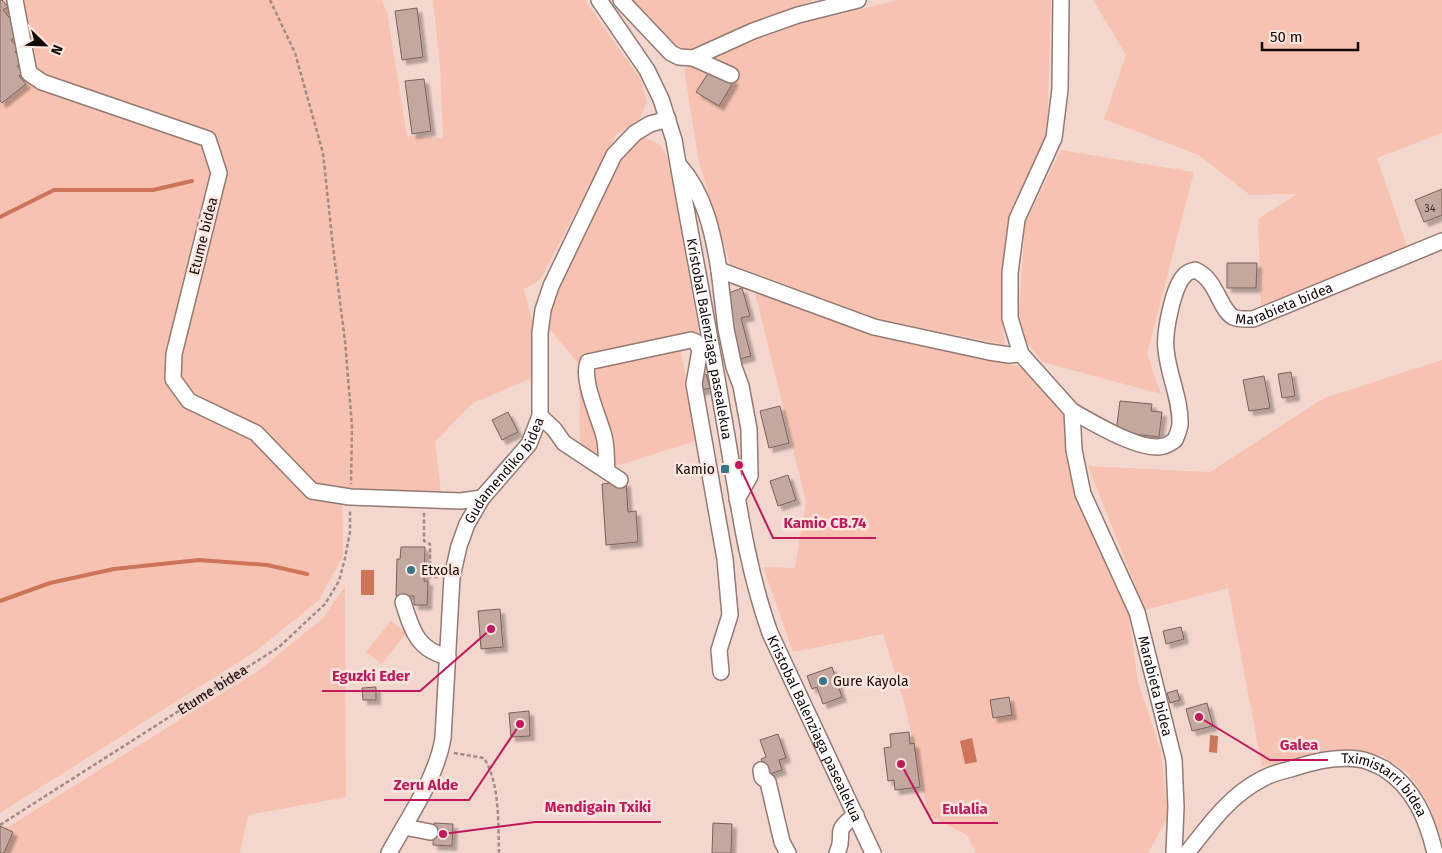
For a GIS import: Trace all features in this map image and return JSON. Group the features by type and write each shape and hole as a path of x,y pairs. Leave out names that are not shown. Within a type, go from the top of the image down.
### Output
{"street":[{"name":"Etume bidea","path":"15,0 29,73 42,82 208,139 219,173 174,354 173,379 189,401 256,433 312,490 350,497 461,500 482,498"},
{"name":"Kristobal Balenziaga pasealekua","path":"599,0 647,70 661,99 674,140 737,499 752,575 770,633 873,853"},
{"path":"621,0 671,53 680,57 693,58 731,74"},
{"path":"693,58 753,31 798,15 856,0"},
{"name":"Marabieta bidea","path":"1061,0 1060,89 1054,138 1017,219 1010,273 1010,318 1021,354 1072,411 1115,434 1150,446 1163,446 1175,440 1180,426 1175,388 1169,370 1165,347 1173,300 1179,283 1185,274 1196,270 1204,274 1231,316 1240,320 1253,319 1442,242"},
{"name":"Gudamendiko bidea","path":"389,853 428,782 441,752 444,738 452,577 459,546 467,524 482,498 529,444 540,416 540,334 543,310 551,286 614,155 635,133 650,124 668,119"},
{"path":"678,164 693,183 702,200 714,242 726,329 749,429 750,476 737,499"},
{"path":"719,270 874,327 989,352 1009,355 1021,354"},
{"path":"607,471 605,438 588,382 586,368 588,362 691,340 696,342 700,350 694,384 725,559 730,615 719,650 721,672"},
{"name":"Marabieta bidea","path":"1072,411 1074,450 1083,494 1137,612 1174,760 1176,807 1174,853"},
{"path":"540,416 554,428 564,443 620,480"},
{"path":"403,602 413,632 425,647 436,654 448,657"},
{"name":"Tximistarri bidea","path":"1186,853 1211,820 1222,809 1262,778 1304,764 1344,758 1371,762 1385,770 1406,787 1426,820 1435,853"},
{"path":"761,770 762,777 768,782 782,842 788,853"},
{"path":"837,853 840,831 843,824 856,815"},
{"path":"404,827 430,832"}],"path":[{"path":"270,0 295,52 323,153 345,341 352,426 350,497"},
{"name":"Etume bidea","path":"0,825 280,647 324,604 339,581 350,532 350,497"},
{"path":"424,499 424,541 430,544 430,577 452,577"},
{"path":"441,752 484,758 490,768 495,790 499,853"}],"shaded area":[{"path":"0,0 381,0 387,12 407,136 443,138 440,66 433,0 585,0 641,80 647,102 639,120 616,135 540,280 524,289 534,329 535,377 473,403 435,442 441,492 342,488 343,556 319,600 256,651 0,813"},
{"path":"628,0 814,0 690,52 668,41"},
{"path":"899,0 1051,0 1047,135 1011,217 1001,313 1005,345 876,318 730,264 699,162 684,69 797,24"},
{"path":"1093,0 1442,0 1442,133 1377,158 1407,246 1261,307 1258,219 1297,194 1250,195 1199,155 1104,119 1126,55"},
{"path":"643,138 659,144 668,159 699,333 678,339 699,440 616,466 601,461 580,448 579,364 547,326 549,309 558,283 618,161 634,140"},
{"path":"1061,150 1194,172 1147,354 1161,394 1042,362 1026,341 1019,313 1025,223"},
{"path":"755,292 866,333 1021,367 1064,415 1076,493 1128,611 1138,682 1161,751 1168,817 1148,853 976,853 967,835 928,815 906,709 883,634 793,652 763,567 795,568 806,502"},
{"path":"1442,360 1442,839 1428,802 1408,773 1383,756 1353,749 1262,766 1228,588 1145,610 1088,466 1210,472 1324,398"},
{"path":"361,570 374,570 374,595 361,595"},
{"path":"345,586 346,797 248,815 240,853 0,853 0,826 8,827 258,671 323,618"},
{"path":"391,621 406,633 382,664 366,652"},
{"path":"1210,735 1218,736 1217,753 1209,752"},
{"path":"972,738 977,762 965,764 960,741"}],"building":[{"path":"0,0 8,7 3,10 18,28 12,32 15,36 11,40 19,49 15,52 23,61 17,66 23,73 19,76 26,84 2,103 0,101"},
{"path":"417,8 423,57 402,60 395,11"},
{"path":"712,67 734,81 719,106 696,92"},
{"path":"424,79 431,131 412,134 405,81"},
{"path":"1442,189 1442,215 1424,222 1415,200"},
{"path":"1227,263 1257,263 1256,288 1227,288"},
{"path":"742,288 750,316 741,318 751,356 736,360 725,307 731,305 726,294"},
{"path":"1291,372 1295,396 1282,398 1278,374"},
{"path":"706,374 710,388 699,391 696,377"},
{"path":"1264,376 1270,408 1249,411 1243,380"},
{"path":"1120,401 1152,404 1151,411 1162,412 1159,437 1116,432"},
{"path":"780,406 789,443 769,448 760,411"},
{"path":"508,412 518,432 502,440 492,420"},
{"path":"788,475 796,500 778,506 770,481"},
{"path":"626,482 628,512 636,511 638,542 606,545 602,484"},
{"name":"Etxola","path":"401,547 425,547 424,581 428,581 427,605 414,605 414,596 396,596 397,559 400,559"},
{"path":"500,609 503,647 481,649 478,611"},
{"path":"1181,627 1184,639 1166,644 1163,631"},
{"name":"Gure Kayola","path":"832,667 842,697 823,704 817,687 812,689 807,676"},
{"path":"376,687 376,700 363,700 362,688"},
{"path":"1177,690 1180,700 1170,703 1167,693"},
{"path":"1009,697 1012,715 993,718 990,700"},
{"path":"1207,703 1213,726 1192,731 1186,709"},
{"path":"529,711 530,736 511,737 509,713"},
{"path":"909,732 910,744 914,743 920,787 895,790 894,780 888,781 884,748 891,747 890,734"},
{"path":"778,734 786,758 779,760 782,770 767,775 761,759 766,757 760,740"},
{"path":"434,823 453,824 452,846 433,845"},
{"path":"713,823 732,824 731,853 712,853"},
{"path":"0,826 13,832 4,853 0,853"}],"waterway":[{"path":"0,217 54,190 153,190 192,181"},
{"path":"0,601 50,583 114,569 199,560 267,565 307,574"}],"place":[{"name":"Kamio CB.74","path":"739,465"},
{"name":"Kamio","path":"725,469"},
{"name":"Etxola","path":"411,570"},
{"name":"Eguzki Eder","path":"491,629"},
{"name":"Gure Kayola","path":"823,681"},
{"name":"Galea","path":"1199,717"},
{"name":"Zeru Alde","path":"520,724"},
{"name":"Eulalia","path":"901,764"},
{"name":"Mendigain Txiki","path":"443,834"}]}
